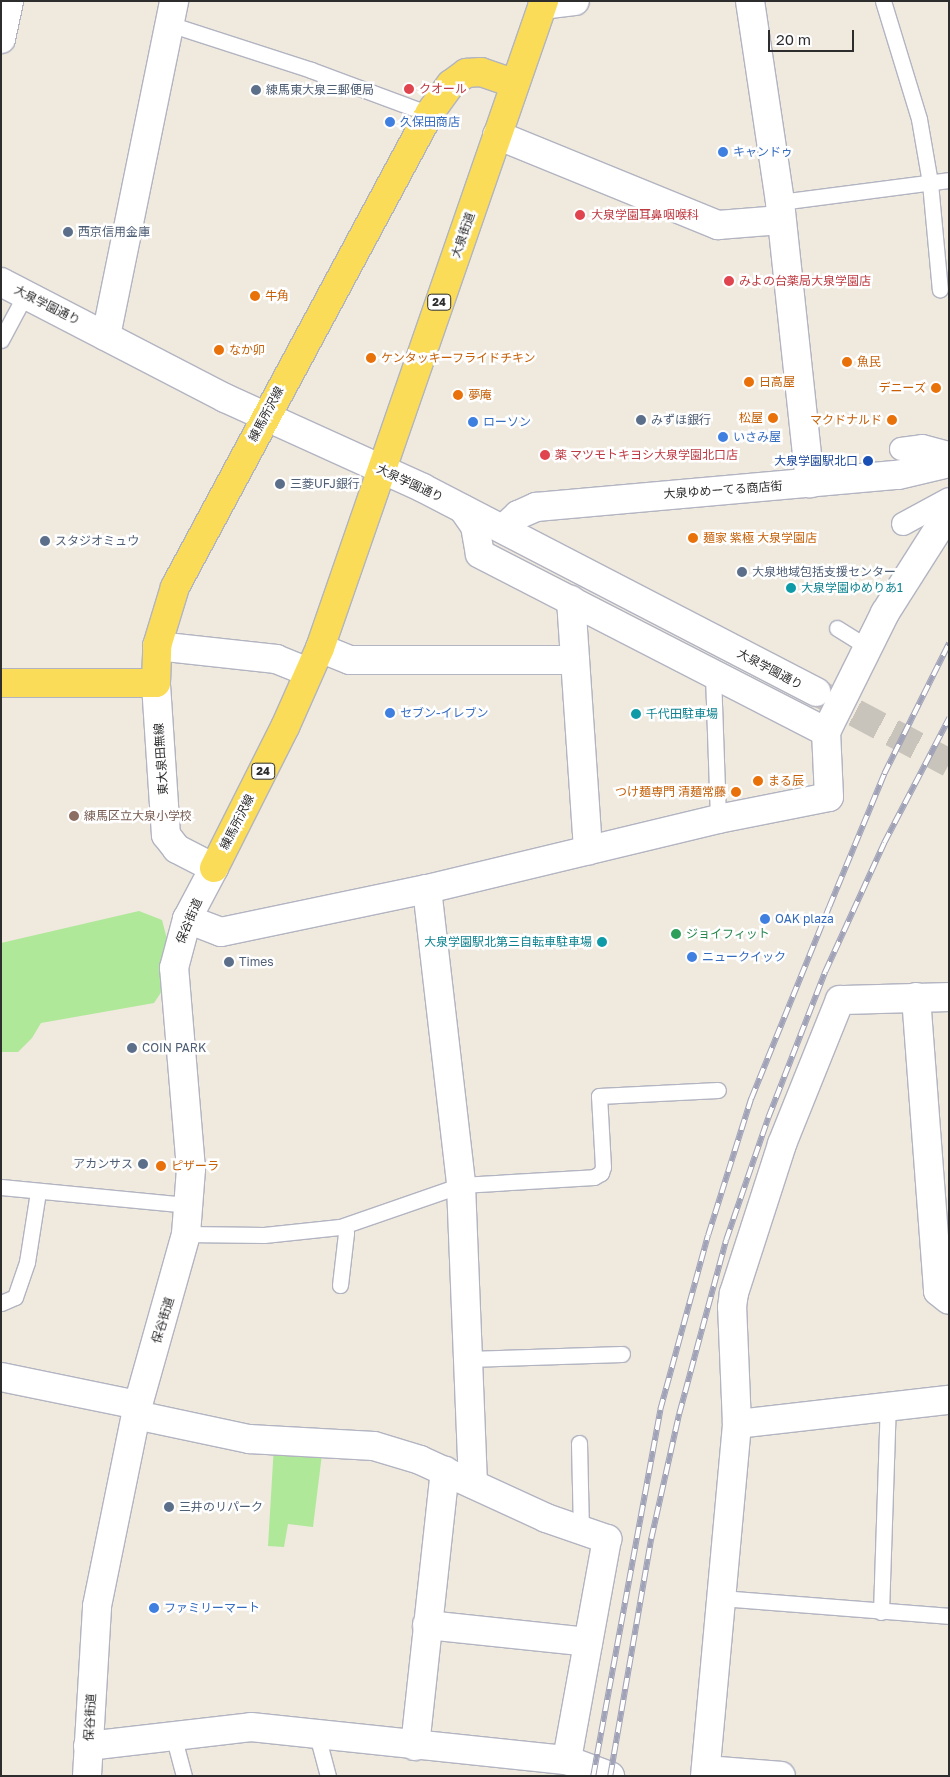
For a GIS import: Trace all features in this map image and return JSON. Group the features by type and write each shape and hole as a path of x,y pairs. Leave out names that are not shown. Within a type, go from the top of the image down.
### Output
{"main road":[{"name":"大泉街道","path":"381,469 544,3"},
{"name":"練馬所沢線","path":"156,682 157,646 175,587 265,416 429,114 451,84 466,73 480,72 515,84"},
{"name":"練馬所沢線","path":"214,868 285,727 314,660 381,469"},
{"path":"1,683 156,682"}],"street":[{"path":"1,39 9,1"},
{"path":"544,3 575,1"},
{"path":"750,1 781,211 810,483"},
{"path":"106,336 172,13"},
{"path":"497,135 718,225 781,211"},
{"name":"大泉学園通り","path":"1,282 265,416 381,469 503,529 816,692"},
{"path":"901,449 922,446 949,453"},
{"name":"大泉ゆめーてる商店街","path":"503,529 518,515 536,507 898,475 949,463"},
{"path":"904,524 949,498"},
{"path":"463,509 475,526 476,549 480,554 826,732"},
{"path":"187,918 221,932 427,889 718,819 828,797 826,732 885,613 949,512"},
{"path":"571,600 588,850"},
{"path":"157,646 276,659 575,660"},
{"name":"東大泉田無線","path":"156,682 166,835 177,849 214,868"},
{"name":"保谷街道","path":"87,1776 97,1606 137,1410 186,1234 191,1169 174,968 187,918 214,868"},
{"path":"427,889 461,1185 473,1484"},
{"path":"916,997 938,1292 949,1300"},
{"path":"780,1776 706,1773 737,1424 732,1300 782,1144 840,1000 949,997"},
{"path":"1,1377 249,1439 374,1446 445,1471 546,1518 607,1539 567,1760"},
{"path":"737,1424 888,1405 949,1400"},
{"path":"415,1746 445,1471"},
{"path":"427,1625 588,1642"},
{"path":"88,1746 251,1727 415,1746 567,1760 610,1776"}],"lane":[{"path":"883,1 919,119 930,183 940,290"},
{"path":"172,13 311,70 429,114"},
{"path":"781,211 949,180"},
{"path":"1,340 26,295"},
{"path":"838,628 868,647"},
{"path":"713,675 718,819"},
{"path":"186,1234 264,1235 344,1226 461,1185 594,1177 601,1173 603,1167 599,1096 718,1090"},
{"path":"1,1187 189,1206"},
{"path":"1,1303 15,1297 26,1262 38,1192"},
{"path":"340,1285 346,1233 344,1226"},
{"path":"468,1359 622,1354"},
{"path":"881,1612 888,1405"},
{"path":"579,1443 580,1530"},
{"path":"722,1598 949,1616"},
{"path":"317,1734 328,1776"},
{"path":"174,1735 184,1776"}],"green space":[{"path":"139,911 162,920 167,939 162,991 154,1003 41,1023 32,1038 18,1052 1,1052 1,943"},
{"path":"274,1445 322,1454 313,1527 288,1524 284,1547 268,1546"}],"tunnel":[{"path":"818,693 949,763"}],"railway":[{"path":"593,1776 660,1410 708,1235 751,1099 829,907 884,774 949,643"},
{"path":"610,1776 651,1539 679,1414 726,1240 768,1118 825,972 884,843 949,718"}],"place":[{"name":"クオール","path":"409,89"},
{"name":"練馬東大泉三郵便局","path":"256,90"},
{"name":"久保田商店","path":"390,122"},
{"name":"キャンドゥ","path":"723,152"},
{"name":"大泉学園耳鼻咽喉科","path":"580,215"},
{"name":"西京信用金庫","path":"68,232"},
{"name":"みよの台薬局大泉学園店","path":"729,281"},
{"name":"牛角","path":"255,296"},
{"name":"なか卯","path":"219,350"},
{"name":"ケンタッキーフライドチキン","path":"371,358"},
{"name":"魚民","path":"847,362"},
{"name":"日高屋","path":"749,382"},
{"name":"デニーズ","path":"936,388"},
{"name":"夢庵","path":"458,395"},
{"name":"松屋","path":"773,418"},
{"name":"みずほ銀行","path":"641,420"},
{"name":"マクドナルド","path":"892,420"},
{"name":"ローソン","path":"473,422"},
{"name":"いさみ屋","path":"723,437"},
{"name":"薬 マツモトキヨシ大泉学園北口店","path":"545,455"},
{"name":"大泉学園駅北口","path":"868,461"},
{"name":"三菱UFJ銀行","path":"280,484"},
{"name":"麺家 紫極 大泉学園店","path":"693,538"},
{"name":"スタジオミュウ","path":"45,541"},
{"name":"大泉地域包括支援センター","path":"742,572"},
{"name":"大泉学園ゆめりあ1","path":"791,588"},
{"name":"セブン-イレブン","path":"390,713"},
{"name":"千代田駐車場","path":"636,714"},
{"name":"まる辰","path":"758,781"},
{"name":"つけ麺専門 清麺常藤","path":"736,792"},
{"name":"練馬区立大泉小学校","path":"74,816"},
{"name":"OAK plaza","path":"765,919"},
{"name":"ジョイフィット","path":"676,934"},
{"name":"大泉学園駅北第三自転車駐車場","path":"602,942"},
{"name":"ニュークイック","path":"692,957"},
{"name":"Times","path":"229,962"},
{"name":"COIN PARK","path":"132,1048"},
{"name":"アカンサス","path":"143,1164"},
{"name":"ピザーラ","path":"161,1166"},
{"name":"三井のリパーク","path":"169,1507"},
{"name":"ファミリーマート","path":"154,1608"}]}
